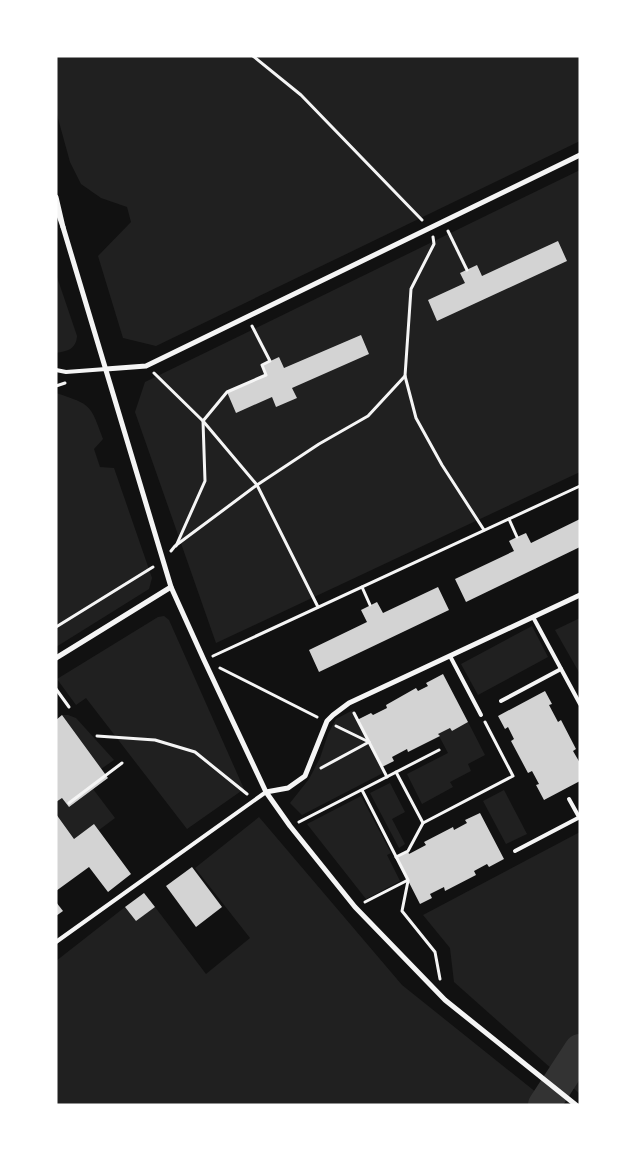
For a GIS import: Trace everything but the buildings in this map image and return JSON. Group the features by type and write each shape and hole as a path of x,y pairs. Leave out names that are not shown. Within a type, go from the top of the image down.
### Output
{"street":[{"path":"106,368 146,366 580,155"},
{"path":"56,197 63,227"},
{"path":"56,207 171,587 266,792 290,826 355,907 445,1000 576,1105"},
{"path":"56,658 171,587"},
{"path":"266,792 288,788 305,776 327,722 332,715 349,703 580,595"}],"lane":[{"path":"56,229 63,227"},
{"path":"56,370 66,372 106,368"},
{"path":"533,617 580,704"},
{"path":"450,656 481,716"},
{"path":"501,701 561,669"},
{"path":"56,942 266,792"},
{"path":"515,850 579,817 569,799"}],"path":[{"path":"253,56 301,95 430,228 434,244 411,289 405,376 416,418 442,465 484,530"},
{"path":"444,221 468,270"},
{"path":"175,546 205,481 203,421 227,392 266,376 262,364 270,361 247,317"},
{"path":"146,366 203,421 257,485 318,608"},
{"path":"56,627 163,560 175,546 257,485 319,444 368,416 405,376"},
{"path":"204,660 580,486"},
{"path":"509,519 517,537"},
{"path":"362,587 370,605"},
{"path":"204,660 369,742"},
{"path":"56,689 69,707"},
{"path":"349,703 387,777"},
{"path":"396,856 408,851 423,823 513,776 481,716"},
{"path":"97,736 155,740 195,752 254,800"},
{"path":"305,776 369,742"},
{"path":"290,826 439,750"},
{"path":"69,803 122,763"},
{"path":"396,772 423,823"},
{"path":"362,790 408,880 402,911 435,952 445,1000"},
{"path":"355,907 408,880"}],"shaded area":[{"path":"56,56 580,56 580,141 156,346 123,338 98,256 131,222 127,207 101,198 81,184 70,162 56,111"},
{"path":"580,170 580,472 216,643 135,412 145,382"},
{"path":"56,274 77,336 75,344 71,349 56,353"},
{"path":"56,393 77,400 92,412 103,439 94,449 100,467 114,468 152,578 149,589 56,647"},
{"path":"164,616 169,620 244,789 187,829 86,698 76,705 57,679 158,617"},
{"path":"580,618 580,674 555,630"},
{"path":"532,626 548,657 478,695 461,664"},
{"path":"353,710 385,772 302,815 290,803 309,779 336,719"},
{"path":"62,715 76,718 114,760 101,769"},
{"path":"468,722 485,755 468,764 471,771 450,782 453,787 422,804 407,774 448,753 438,734 450,728 452,731"},
{"path":"390,783 405,812 392,819 405,844 399,848 370,793"},
{"path":"93,789 115,818 99,830 94,825 74,839 56,814 56,802 62,798"},
{"path":"504,790 527,834 506,844 483,801"},
{"path":"361,796 391,853 387,855 400,881 366,899 307,824"},
{"path":"259,817 402,985 552,1105 56,1105 56,961 125,907 136,921 155,907 206,974 250,938 195,868"},
{"path":"580,832 580,1094 454,982 450,948 423,915"}],"waterway":[{"path":"544,1105 580,1050"}]}
